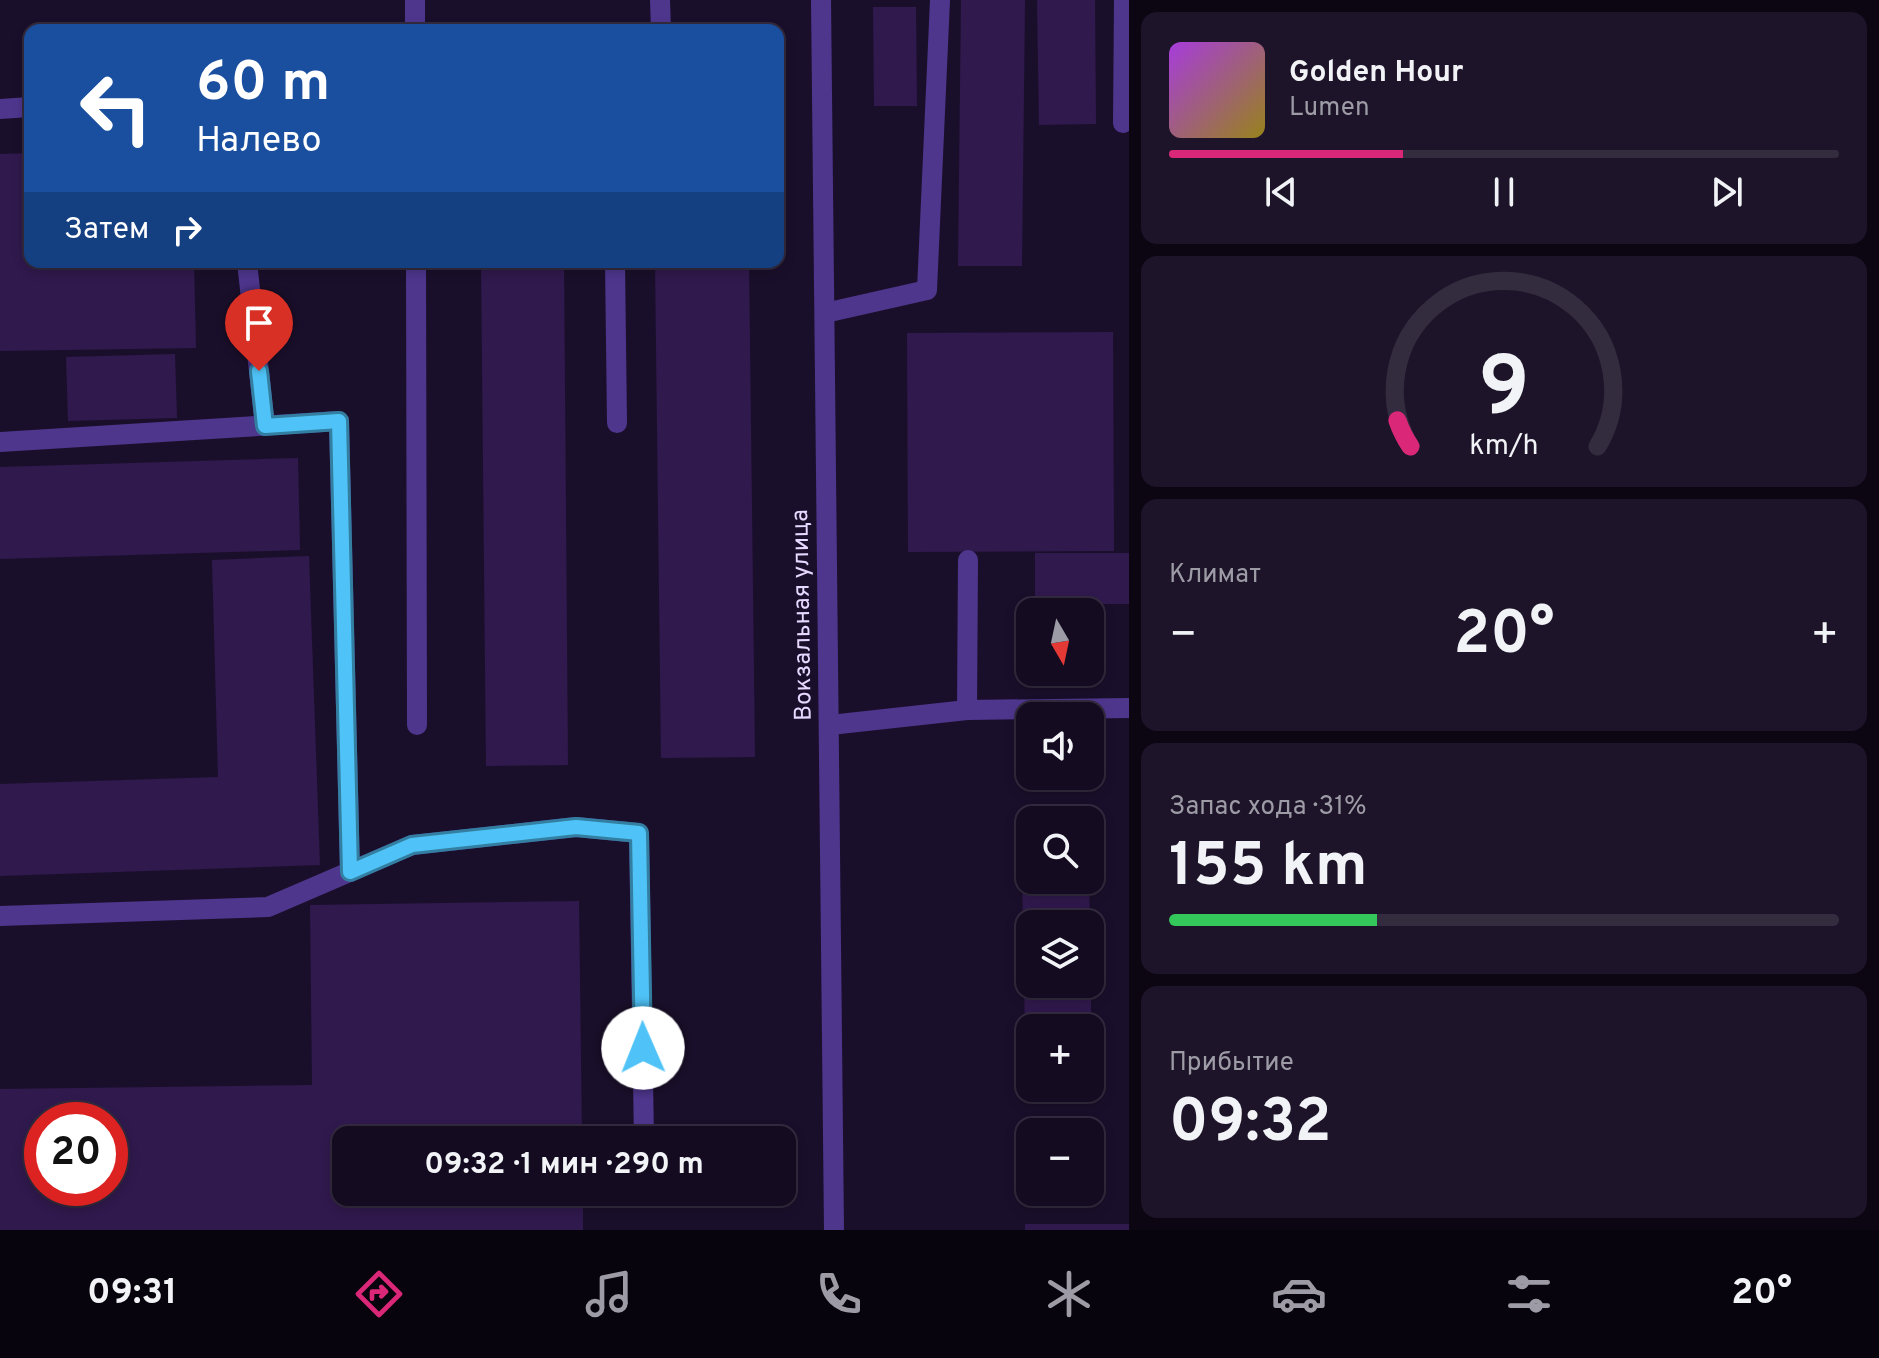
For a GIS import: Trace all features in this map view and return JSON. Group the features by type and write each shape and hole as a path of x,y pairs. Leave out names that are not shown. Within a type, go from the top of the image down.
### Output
{"street":[{"path":"415,0 415,24"},
{"path":"660,0 661,24"},
{"name":"Вокзальная улица","path":"821,0 834,1230"},
{"path":"825,313 927,290 940,0"},
{"path":"1123,123 1124,0"},
{"path":"0,109 24,107"},
{"path":"248,268 265,426"},
{"path":"416,268 417,725"},
{"path":"615,268 617,423"},
{"path":"0,442 339,421 350,872"},
{"path":"967,710 968,560"},
{"path":"830,725 967,710 1129,708"},
{"path":"0,916 268,907 412,845 576,827 639,833 644,1126"}],"building":[{"path":"961,0 1025,0 1022,266 958,266"},
{"path":"1037,0 1095,0 1096,124 1039,125"},
{"path":"873,7 916,7 917,106 874,106"},
{"path":"24,153 24,268 194,268 196,348 0,351 0,154"},
{"path":"481,268 564,268 568,765 486,766"},
{"path":"655,268 749,268 755,757 661,758"},
{"path":"1113,332 1114,551 908,552 907,333"},
{"path":"175,354 177,418 68,421 66,357"},
{"path":"298,458 300,550 0,559 0,467"},
{"path":"1035,553 1129,553 1129,604 1104,604 1104,598 1035,598"},
{"path":"309,556 320,865 0,876 0,784 218,777 212,560"},
{"path":"1022,894 1089,894 1090,910 1023,910"},
{"path":"579,901 582,1126 332,1126 332,1206 583,1206 583,1230 0,1230 0,1089 312,1085 310,905"},
{"path":"1024,998 1091,998 1091,1014 1025,1014"},
{"path":"1025,1224 1129,1224 1129,1230 1025,1230"}],"route":[{"path":"259,371 265,426 339,421 350,872 412,845 576,827 639,833 643,1048"}]}
